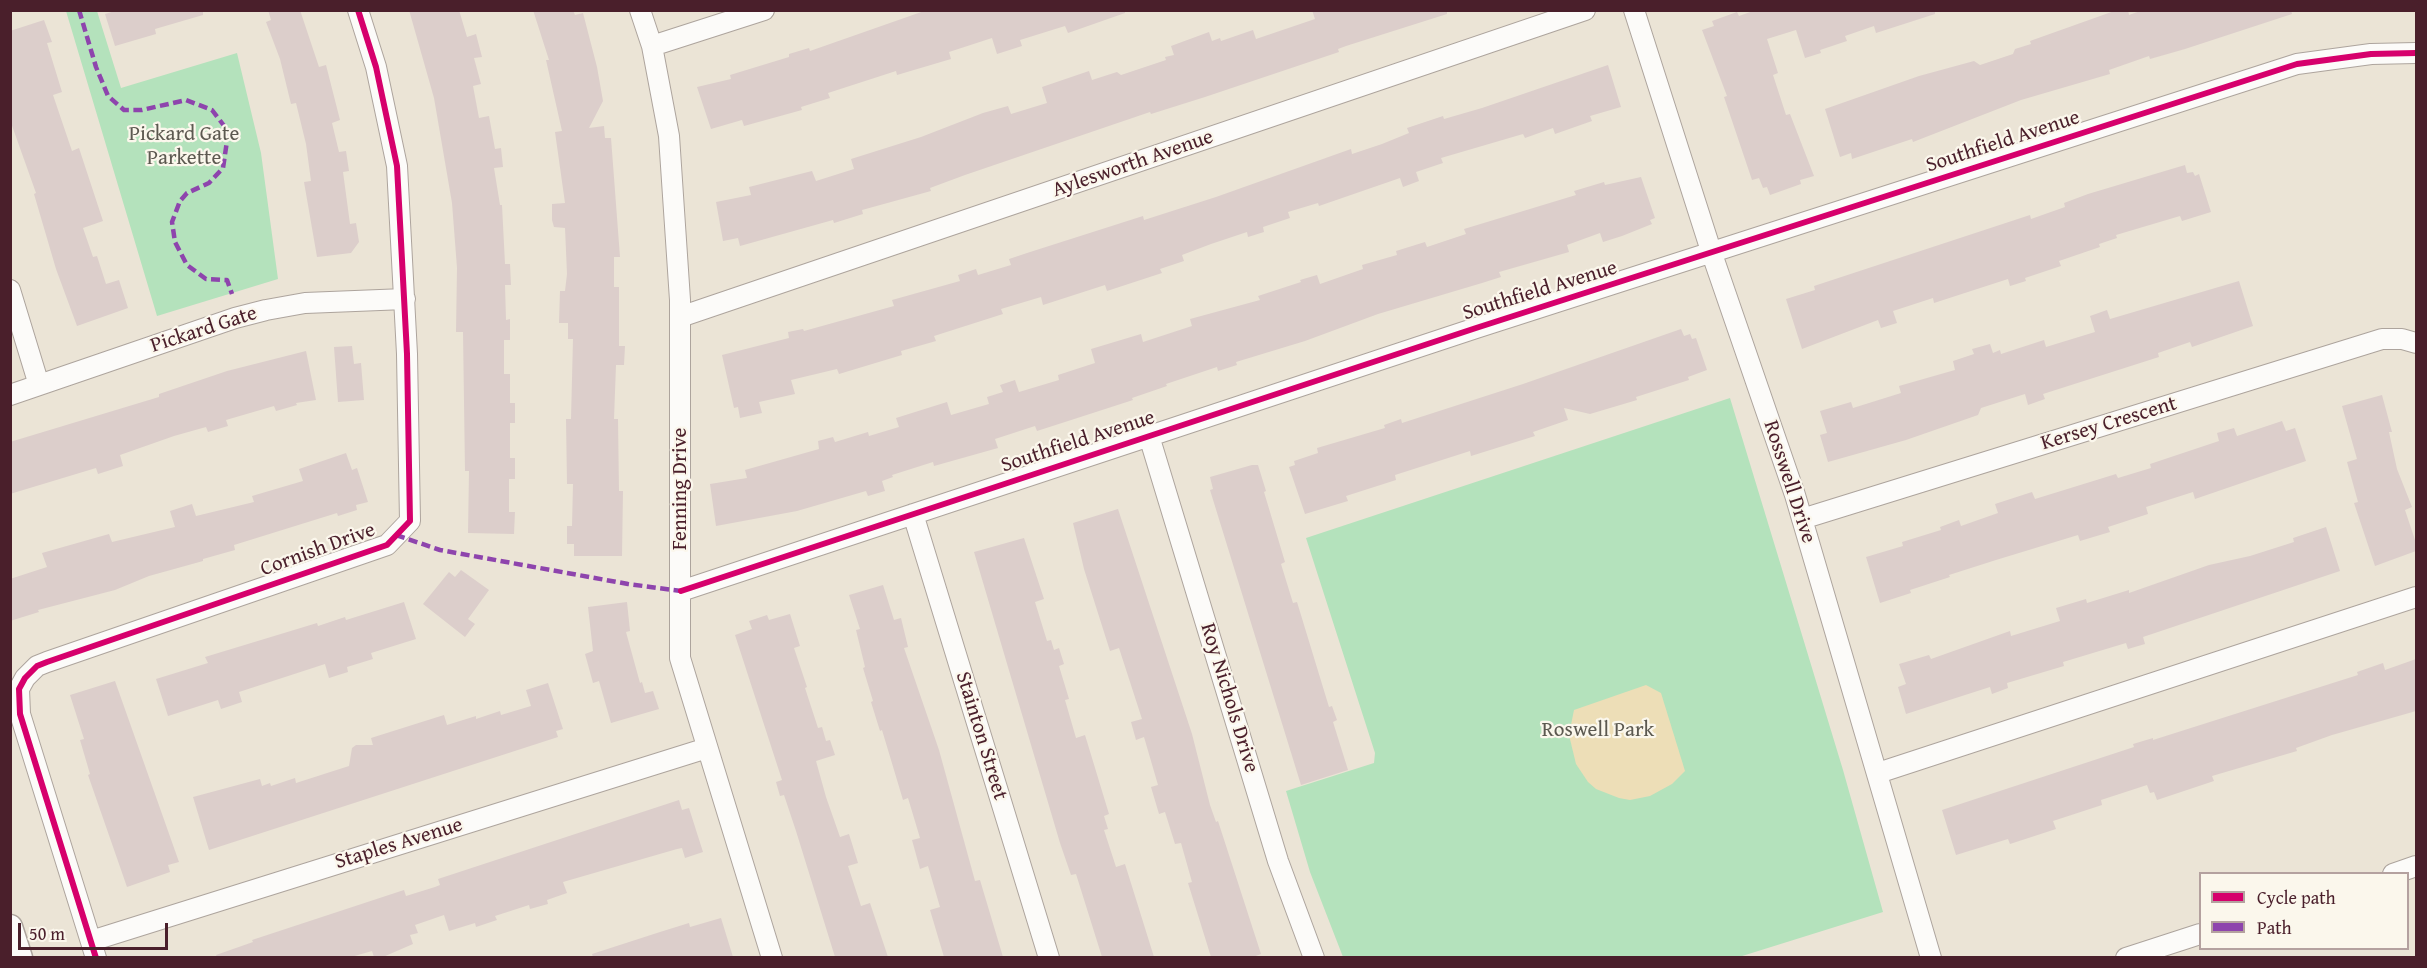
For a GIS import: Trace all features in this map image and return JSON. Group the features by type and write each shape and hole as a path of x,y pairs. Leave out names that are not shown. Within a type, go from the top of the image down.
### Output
{"street":[{"name":"Cornish Drive","path":"94,949 20,714 19,689 31,670 47,662 387,545 410,521 405,299 397,166 376,67 358,10"},
{"name":"Fenning Drive","path":"640,10 652,46 669,136 680,317 680,658 772,957"},
{"path":"652,46 764,10"},
{"name":"Aylesworth Avenue","path":"680,317 1585,10"},
{"name":"Rosswell Drive","path":"1634,10 1712,254 1802,519 1931,957"},
{"name":"Southfield Avenue","path":"681,591 1476,328 2297,64 2371,54 2416,54"},
{"path":"10,290 39,385"},
{"name":"Pickard Gate","path":"10,395 235,318 266,310 306,303 405,299"},
{"name":"Kersey Crescent","path":"1802,519 2382,339 2402,339 2416,343"},
{"name":"Roy Nichols Drive","path":"1149,436 1285,883 1314,957"},
{"name":"Stainton Street","path":"913,514 1049,957"},
{"path":"1878,773 2416,597"},
{"name":"Staples Avenue","path":"94,949 707,748"},
{"path":"2396,872 2416,866"},
{"path":"10,927 20,957"},
{"path":"2126,957 2199,934"}],"green space":[{"name":"Pickard Gate Parkette","path":"66,11 97,11 121,88 237,53 261,153 278,279 157,316"},
{"name":"Roswell Park","path":"1730,398 1843,770 1883,912 1739,957 1343,957 1310,872 1286,791 1374,763 1375,753 1306,538"}],"sand":[{"path":"1646,685 1661,693 1685,771 1672,784 1650,796 1630,800 1619,798 1596,789 1588,782 1576,764 1569,735 1574,710"}],"building":[{"path":"118,10 203,10 203,15 155,29 156,34 115,46 105,14"},
{"path":"268,10 300,10 319,67 326,65 340,120 332,123 339,152 346,151 349,171 343,172 350,224 356,223 359,242 351,253 317,257 304,182 311,181 306,144 296,103 291,104 280,59 266,22 271,20"},
{"path":"409,10 459,10 467,37 476,34 482,57 474,58 481,84 473,86 479,118 489,116 495,149 501,148 503,167 494,168 500,205 502,205 505,264 510,264 511,285 505,285 506,320 510,319 510,340 504,340 504,374 510,374 510,403 515,403 515,423 510,423 510,458 515,458 515,479 509,479 509,512 515,512 514,534 468,533 469,471 465,471 463,332 456,332 457,268 452,203 434,98"},
{"path":"533,10 573,10 575,15 583,13 603,101 589,128 604,126 605,138 611,138 620,257 614,257 614,287 619,287 619,346 625,346 624,365 616,365 614,419 618,419 619,491 623,491 622,556 574,556 574,544 567,544 567,526 572,526 573,484 567,484 566,419 571,419 573,339 568,339 568,323 559,323 560,291 565,291 567,274 565,228 554,227 552,220 552,204 565,203 555,132 562,131 546,60 549,60"},
{"path":"927,10 1125,10 1125,13 1068,33 1065,26 1020,40 1022,46 997,54 992,38 949,52 951,59 897,75 896,71 828,93 830,98 801,107 802,110 744,126 742,120 711,129 697,87 731,79 730,75 789,57 789,54 809,48 810,51"},
{"path":"1312,10 1447,10 1447,14 1346,46 1338,49 1339,52 1205,97 1151,114 1150,112 965,175 930,188 931,191 862,210 863,214 740,246 738,238 723,241 716,202 751,195 749,187 812,171 816,181 854,169 851,159 921,137 983,113 1008,106 1011,114 1047,103 1042,87 1089,71 1092,80 1117,72 1121,75 1166,60 1165,57 1174,55 1171,46 1209,32 1212,41 1220,38 1221,41 1253,30 1256,39 1315,19"},
{"path":"1756,10 1935,10 1935,14 1876,33 1874,26 1845,36 1847,41 1805,58 1796,30 1767,39 1778,73 1773,75 1786,115 1790,114 1814,176 1800,180 1801,184 1770,195 1767,187 1763,188 1759,178 1752,180 1724,97 1727,96 1702,30 1714,26 1712,21 1737,12 1739,16"},
{"path":"2117,10 2128,10 2129,15 2143,10 2291,10 2292,14 2185,49 2150,59 2149,56 2109,70 2110,74 2021,100 1913,142 1912,139 1852,159 1851,153 1840,157 1825,109 1919,76 1974,61 1980,65 2013,54 2015,49 2031,44 2030,41"},
{"path":"44,20 52,42 47,43 62,92 53,95 72,151 79,148 103,221 83,228 93,257 97,256 106,284 119,280 128,308 77,326 56,269 34,194 36,193 10,120 10,31"},
{"path":"1608,65 1621,107 1590,116 1592,121 1555,134 1553,128 1525,138 1523,134 1441,158 1443,163 1416,172 1419,181 1403,187 1400,178 1319,206 1318,203 1288,212 1290,218 1263,227 1264,232 1248,237 1247,232 1211,244 1182,255 1184,261 1160,269 1162,273 1107,291 1105,285 1043,305 1041,297 1001,309 1003,314 934,336 936,341 901,351 902,355 839,374 837,369 791,380 795,394 759,402 762,413 740,418 738,407 734,408 722,355 789,338 788,332 803,329 804,331 894,306 892,300 960,281 958,275 976,269 978,275 1011,265 1009,259 1143,216 1144,220 1216,197 1351,149 1352,154 1409,133 1407,128 1443,116 1444,119 1482,108"},
{"path":"2185,165 2187,173 2193,172 2195,176 2199,174 2211,212 2182,221 2180,216 2116,235 2117,238 2099,244 2100,247 2059,261 2061,266 2025,278 2026,281 2010,286 2008,279 1934,303 1933,298 1893,311 1897,323 1881,328 1878,320 1802,349 1786,299 1815,290 1814,286 2030,215 2031,219 2065,207 2064,203 2088,194"},
{"path":"1641,177 1655,218 1650,220 1652,224 1622,236 1603,242 1600,233 1567,245 1569,252 1499,272 1501,277 1378,314 1305,341 1236,362 1237,365 1218,371 1217,367 1166,384 1167,386 1132,398 1133,400 1037,431 1035,426 995,439 998,448 934,466 933,462 892,475 893,477 882,481 885,491 868,496 866,491 797,511 716,526 710,484 747,478 745,470 819,449 818,441 833,437 835,442 868,432 869,436 899,427 896,418 947,402 951,415 989,404 987,397 1003,392 1000,385 1015,380 1019,392 1059,380 1058,375 1095,363 1091,349 1141,334 1143,342 1192,326 1190,319 1260,300 1258,296 1301,282 1300,280 1317,275 1320,284 1363,269 1362,265 1397,255 1396,251 1425,242 1427,247 1466,234 1464,229 1576,195 1574,191 1604,182 1605,185"},
{"path":"2239,281 2253,326 2192,347 2190,342 2158,353 2159,357 2043,394 2045,399 2028,405 2025,394 1981,408 1978,415 1906,440 1828,462 1820,435 1827,433 1820,411 1851,402 1853,408 1901,393 1899,386 1955,370 1953,361 1974,354 1972,349 1990,344 1993,353 2000,350 2001,354 2044,340 2046,347 2095,332 2090,316 2107,310 2110,319"},
{"path":"1681,329 1684,336 1690,334 1692,339 1696,338 1707,370 1688,377 1689,380 1636,397 1637,400 1590,414 1564,408 1568,420 1533,432 1535,436 1471,456 1470,451 1395,475 1396,480 1346,496 1348,501 1305,514 1289,467 1295,465 1294,461 1318,453 1317,448 1385,428 1384,425 1401,419 1402,423 1523,384"},
{"path":"352,346 354,364 361,363 364,400 338,402 334,347"},
{"path":"306,351 316,400 296,403 297,405 276,411 274,406 226,420 228,426 208,432 206,427 120,455 123,466 98,474 96,468 10,494 10,442 159,397 159,394 227,371"},
{"path":"2382,395 2392,432 2389,432 2397,469 2412,507 2405,510 2416,543 2416,551 2375,566 2354,503 2358,502 2347,462 2357,459 2342,406"},
{"path":"2282,421 2286,431 2295,428 2306,461 2195,499 2193,492 2146,507 2148,514 2108,527 2110,532 2080,541 2078,535 1996,560 1949,575 1950,577 1910,590 1911,593 1880,603 1866,557 1903,546 1902,542 1941,530 1940,527 1959,520 1961,526 1998,513 1995,504 2032,492 2035,499 2116,474 2118,478 2151,468 2150,464 2219,441 2217,433 2234,428 2237,436"},
{"path":"346,453 352,470 357,468 368,502 356,505 357,510 338,516 337,513 234,545 235,550 203,559 203,561 149,576 115,590 38,610 39,612 10,621 10,579 47,567 42,553 109,534 112,542 175,527 170,511 192,504 196,516 254,502 252,496 303,481 299,469"},
{"path":"1258,465 1285,562 1281,564 1293,603 1297,602 1329,707 1332,706 1337,720 1333,722 1348,770 1301,785 1210,490 1213,489 1210,477"},
{"path":"1118,509 1192,734 1210,805 1216,822 1218,821 1261,954 1253,957 1211,957 1188,883 1192,882 1181,843 1175,844 1165,812 1159,814 1151,787 1158,785 1144,737 1136,740 1131,722 1142,719 1119,648 1110,651 1084,569 1073,523"},
{"path":"2326,527 2340,571 2143,637 2145,644 2128,649 2126,643 2063,662 2064,666 2007,683 2008,688 1992,694 1990,687 1906,714 1898,687 1906,684 1899,664 1929,655 1931,659 2010,631 2011,636 2060,621 2056,608 2086,599 2087,603 2129,590 2129,593 2209,565 2250,556 2294,542 2293,538"},
{"path":"1024,538 1044,599 1035,602 1047,641 1051,640 1054,650 1059,648 1064,664 1059,666 1069,699 1065,700 1076,738 1085,735 1109,814 1104,816 1108,829 1104,830 1116,867 1125,864 1154,957 1102,957 1076,874 1071,875 1060,843 974,552"},
{"path":"461,570 489,590 468,619 475,624 465,637 423,604 449,572 455,577"},
{"path":"883,585 894,620 901,618 908,647 904,648 939,750 975,881 980,880 1003,957 944,957 930,910 940,907 928,866 920,869 912,840 920,838 908,798 903,800 871,702 873,701 863,668 865,667 856,630 860,629 849,595"},
{"path":"404,602 416,639 371,653 373,659 347,667 348,672 329,678 325,664 239,692 242,702 221,709 218,700 168,716 156,679 208,663 205,657 317,623 318,626 345,617 346,620"},
{"path":"627,602 630,631 626,632 640,683 642,682 645,693 653,691 659,709 611,723 599,681 593,683 585,654 593,651 588,607"},
{"path":"790,614 800,646 794,648 807,687 805,688 818,728 822,727 826,741 830,740 835,755 816,761 826,797 840,837 849,834 858,863 848,866 861,906 870,903 888,957 835,957 784,795 780,796 776,782 782,780 735,635 752,629 749,621 767,615 769,620"},
{"path":"2416,659 2416,711 2332,735 2296,748 2297,751 2212,776 2214,781 2157,800 2154,792 2150,793 2147,785 2101,800 2102,805 2053,821 2056,829 2010,844 2008,839 1956,855 1942,810 2134,747 2133,744 2153,738 2153,740 2358,675 2357,672 2383,663 2385,670"},
{"path":"115,681 179,862 168,865 170,872 127,887 88,775 90,774 80,740 84,739 70,695"},
{"path":"548,683 563,729 556,731 558,737 209,850 193,797 260,779 262,786 270,783 271,786 295,778 296,783 349,766 352,748 356,745 373,745 371,738 444,715 447,725 476,716 476,719 500,711 501,715 531,706 526,690"},
{"path":"679,800 682,810 689,808 703,852 685,858 682,848 677,849 563,882 567,893 547,900 548,904 530,909 529,905 495,916 497,920 476,927 475,923 449,931 444,915 415,925 418,933 410,935 413,944 383,957 374,957 372,951 351,957 217,957 216,955 253,942 252,940 404,890 406,896 435,887 440,885 438,879"},
{"path":"721,918 733,957 593,957 592,954 689,923 690,927"}],"marked path":[{"path":"79,10 96,67 108,96 124,110 142,110 186,100 212,110 225,127 227,141 223,168 209,183 187,193 180,201 172,222 175,242 187,265 206,279 227,280 232,294"},
{"path":"396,535 440,550 628,584 681,591"}],"cycle path":[{"path":"96,958 20,714 19,689 25,678 37,666 47,662 387,545 410,521 407,354 397,166 376,67 358,10"},
{"path":"681,591 1476,328 2297,64 2371,54 2416,53"}]}
